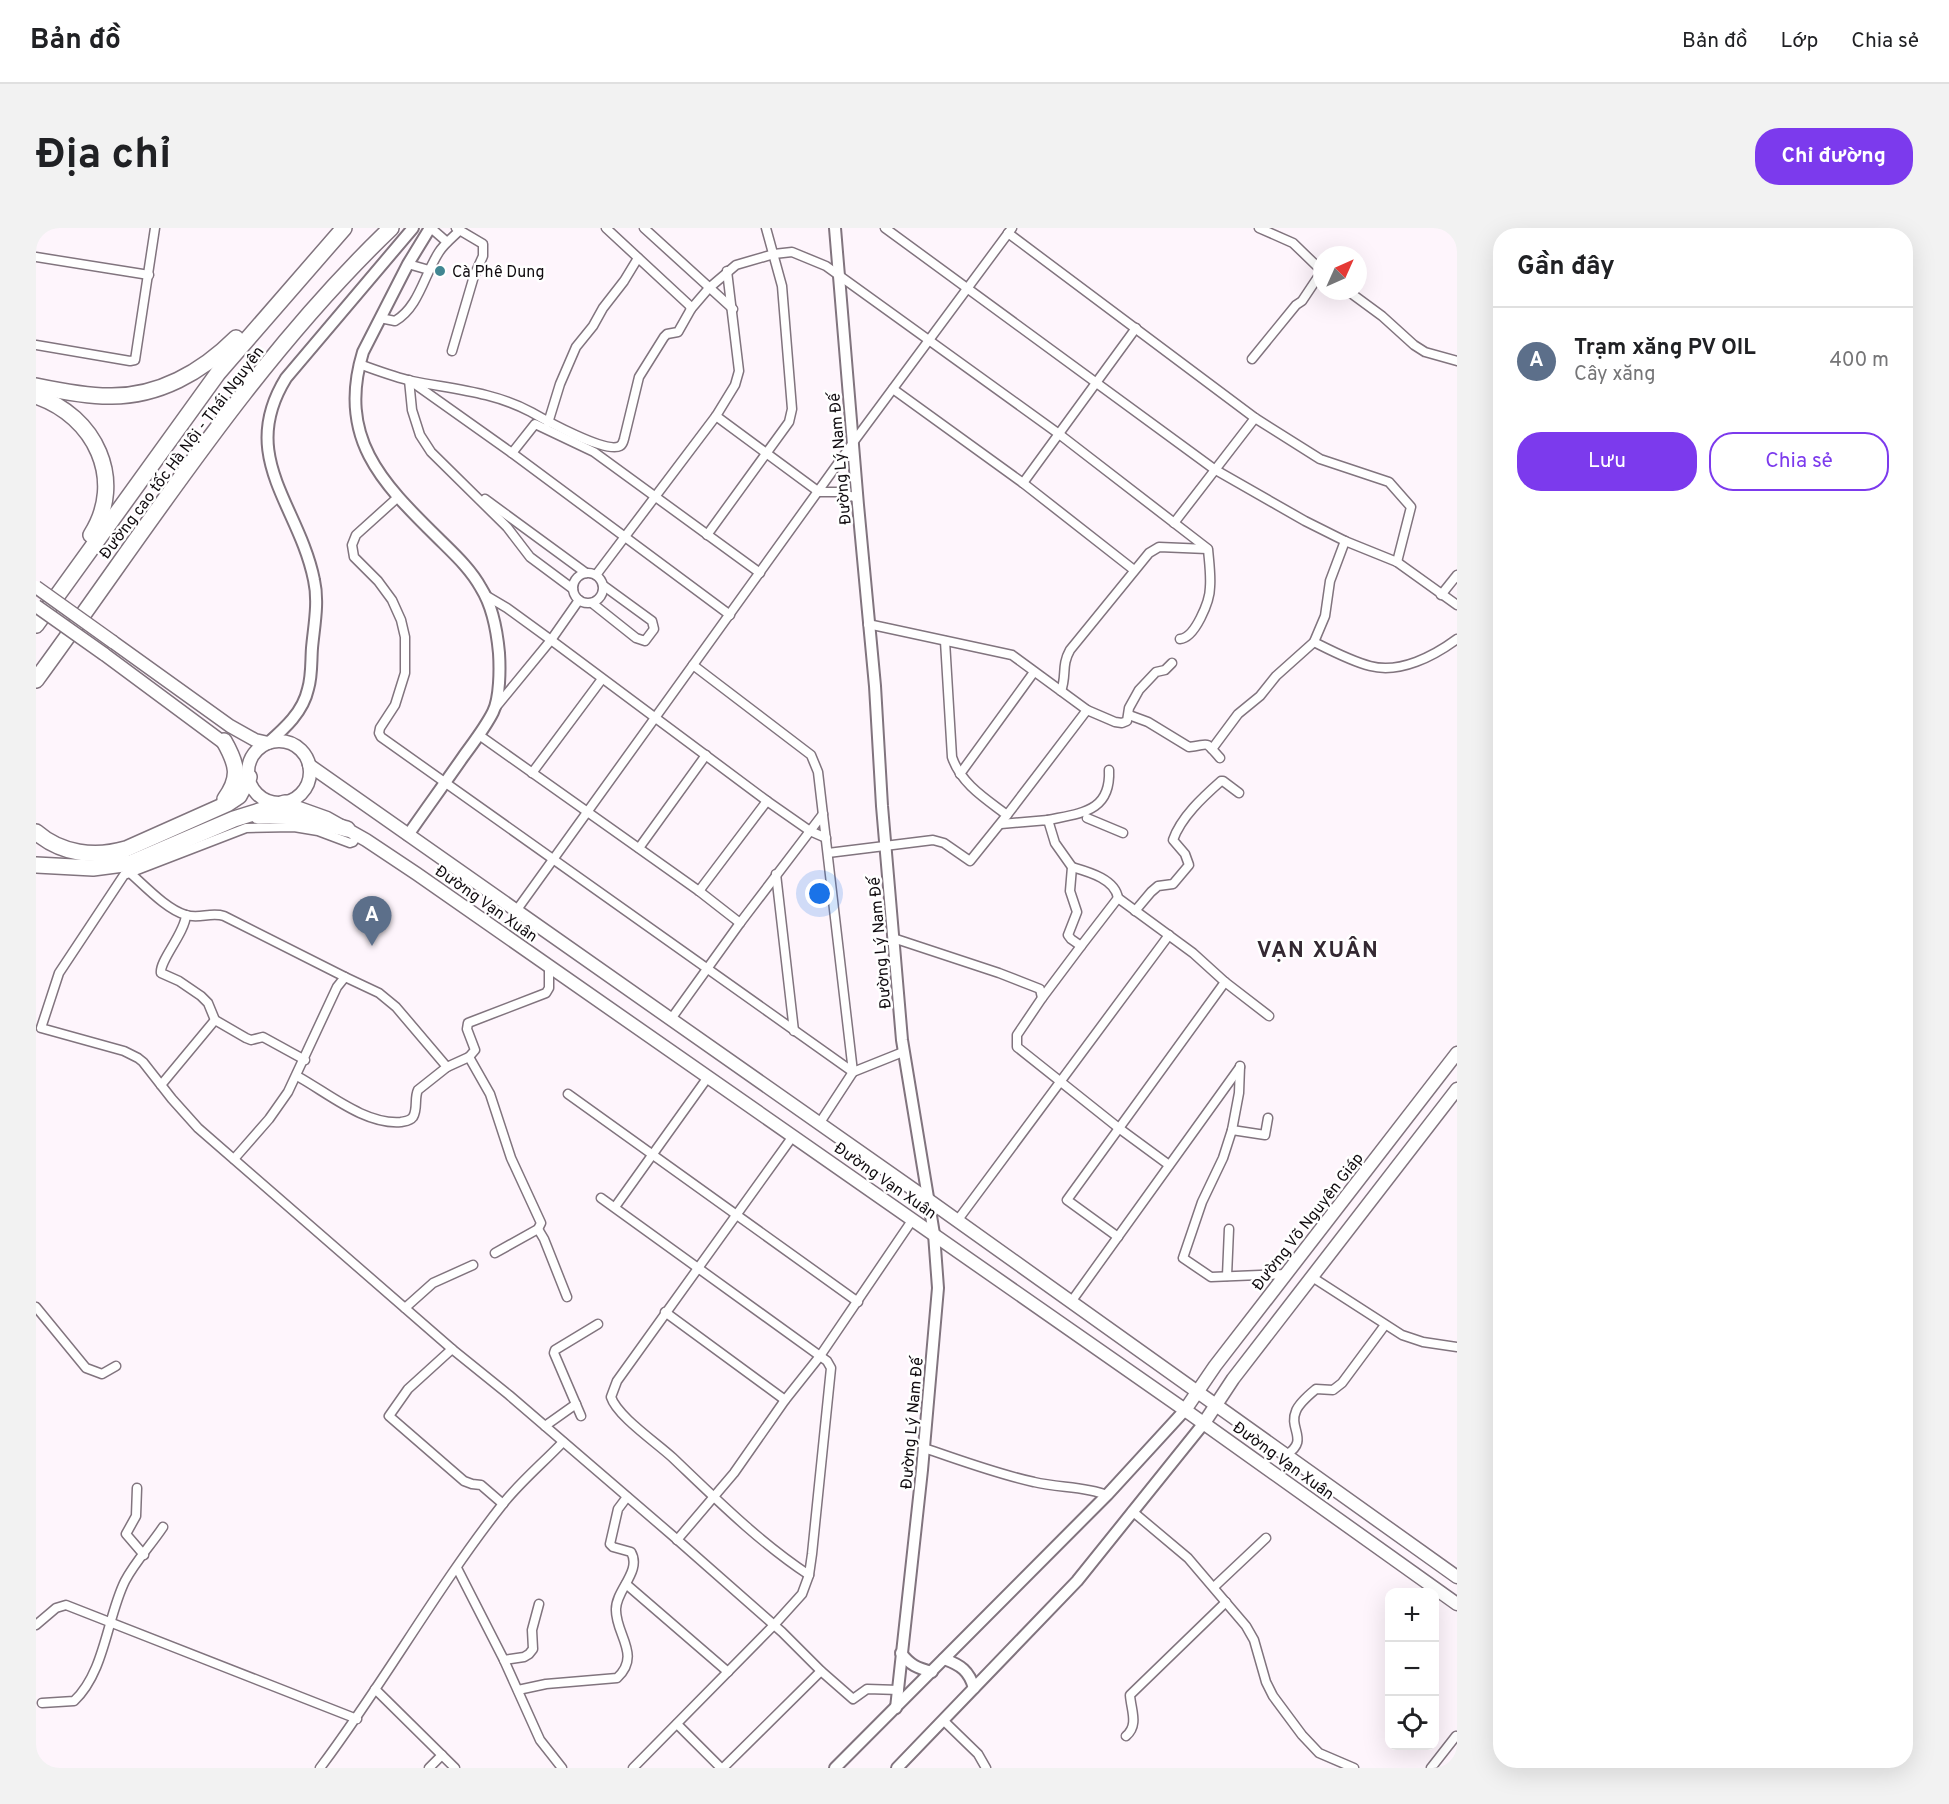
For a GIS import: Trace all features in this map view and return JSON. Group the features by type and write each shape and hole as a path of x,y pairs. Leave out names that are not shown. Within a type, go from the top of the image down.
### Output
{"highway":[{"name":"Đường cao tốc Hà Nội - Thái Nguyên","path":"36,680 244,392 364,253 391,228"},
{"name":"Đường cao tốc Hà Nội - Thái Nguyên","path":"36,625 218,372 342,230"},
{"path":"36,386 108,396 128,396 153,391 174,383 222,351 282,287 342,230"},
{"path":"36,396 62,407 84,427 98,448 105,478 102,509 93,532 36,613"},
{"path":"36,692 91,617 160,506"},
{"path":"220,808 230,792 236,770 234,759 225,741"},
{"path":"36,832 50,843 64,849 109,854 126,849 220,808 239,796 249,777"},
{"path":"36,865 93,868 131,863 234,819 285,803"},
{"path":"234,819 263,816 288,817 312,820 353,832"}],"main road":[{"path":"36,587 230,726 255,740 268,743 279,741 298,748 309,765 308,785 295,799 285,803 276,803 258,795 240,759 225,741 36,606"},
{"path":"249,777 249,766 253,757 268,743"},
{"name":"Đường Vạn Xuân","path":"309,765 927,1199 1457,1577"},
{"name":"Đường Vạn Xuân","path":"285,803 327,818 353,832 417,874 1204,1423 1457,1604"},
{"name":"Đường Võ Nguyên Giáp","path":"1185,1410 1457,1053"},
{"path":"1204,1423 1233,1379 1457,1089"},
{"path":"1304,1253 1320,1266"}],"street":[{"path":"36,345 133,361 136,358 155,228"},
{"path":"268,743 291,722 309,689 316,606 314,581 306,552 269,459 267,439 269,412 286,378 413,228"},
{"path":"447,242 430,228 408,264 363,352 359,364 355,398 362,441 370,460 397,498 464,563 485,595 492,616 500,663 494,710"},
{"path":"606,228 691,309"},
{"path":"644,228 733,310"},
{"path":"707,535 789,422 792,409 782,286 766,228"},
{"name":"Đường Lý Nam Đế","path":"835,228 852,444 875,687 885,846 903,1052 934,1234 938,1288 924,1448 896,1708"},
{"path":"885,228 1214,469 1344,541 1397,562 1457,605"},
{"path":"1259,228 1272,230 1293,243 1313,262"},
{"path":"380,318 395,321 412,306 429,270 447,242 458,230 483,244 483,256 474,276 452,351"},
{"path":"516,910 852,444 1010,231 1255,418 1320,459 1389,482 1411,507 1397,562"},
{"path":"537,421 548,423 576,436 618,447 622,444 639,377 664,337 667,334 678,332 691,309 727,270 736,265 774,254 792,252 826,266 840,275 1059,434 1208,549 1210,589 1208,602 1191,634 1180,639"},
{"path":"36,257 149,275"},
{"path":"548,423 560,384 576,347 593,326 638,258"},
{"path":"408,264 429,270"},
{"path":"596,575 716,416 735,385 739,371 727,270"},
{"path":"1252,359 1296,304 1302,301 1313,284"},
{"path":"1360,300 1425,352 1457,361"},
{"path":"1023,483 1136,328"},
{"path":"359,364 409,380 481,393 530,412 537,421 594,452 760,573"},
{"path":"409,380 512,453 729,615"},
{"path":"409,380 412,410 420,435 431,452 507,527 530,557 573,589 579,600 592,603 636,638 645,641 654,629 652,621 603,586 596,575 586,573 462,482"},
{"path":"893,389 1023,483 1134,570"},
{"path":"716,416 819,492 838,492 857,498"},
{"path":"1174,523 1255,418"},
{"path":"512,453 537,421"},
{"path":"397,498 356,535 352,545 354,557 378,581 392,600 401,620 405,638 405,673 395,705 380,728 381,737 853,1072"},
{"path":"1212,749 1238,714 1260,696 1276,676 1314,642 1325,616 1330,581 1344,541"},
{"path":"1061,691 1065,675 1064,664 1070,650 1149,553 1159,547 1208,549"},
{"path":"573,589 575,580 586,573"},
{"path":"1441,595 1457,575"},
{"path":"592,603 600,598 603,586"},
{"path":"485,595 551,640 767,801 810,831 826,838"},
{"path":"408,835 494,710 551,640 579,600"},
{"path":"868,624 1012,655 1087,710 1122,723 1127,721 1129,708 1139,690 1156,672 1165,670 1172,663"},
{"path":"1314,642 1370,666 1380,668 1418,662 1438,653 1457,639"},
{"path":"945,641 952,757 960,774 970,786 1008,815"},
{"path":"693,665 810,755 818,771 853,1072"},
{"path":"960,774 1034,672"},
{"path":"532,773 602,679"},
{"path":"828,853 939,840 970,861 1008,815 1087,710"},
{"path":"1129,715 1148,722 1189,747 1204,743 1220,758"},
{"path":"478,735 740,922"},
{"path":"639,848 706,755"},
{"path":"1083,816 1102,801 1108,788 1109,770"},
{"path":"1135,911 1151,891 1158,886 1173,884 1189,865 1185,854 1173,840 1182,823 1198,803 1221,781 1239,793"},
{"path":"699,891 767,801"},
{"path":"671,1020 706,968 823,814"},
{"path":"1000,824 1083,816 1123,833"},
{"path":"1048,820 1055,843 1072,867 1113,885 1118,898 1193,953 1225,982 1269,1016"},
{"path":"353,832 350,843 318,831 294,827 246,828 124,875 62,967 39,1028 124,1051 138,1058 198,1128 452,1349 677,1540 774,1625 820,1671 853,1699 867,1689 899,1690"},
{"path":"1072,867 1070,891 1077,912 1068,936 1081,946"},
{"path":"129,872 170,907 186,915 224,916 379,993 396,1006 447,1067"},
{"path":"776,874 794,1030"},
{"path":"1118,898 1042,998 1017,1035 1016,1043 1020,1050 1119,1129 1169,1165"},
{"path":"186,915 186,922 160,970 165,976 180,981 208,1003 215,1020 251,1040 263,1037 305,1060"},
{"path":"957,1221 1169,935"},
{"path":"893,938 1040,989 1042,998"},
{"path":"297,1076 360,1114 393,1123 409,1121 415,1115 418,1090 447,1067 469,1057 475,1050 467,1029 468,1023 546,993 549,988 549,966"},
{"path":"234,1160 269,1119 288,1092 338,987 345,977"},
{"path":"1118,1237 1068,1200 1225,982"},
{"path":"161,1085 215,1020"},
{"path":"819,1124 853,1072 903,1052"},
{"path":"469,1057 497,1111 512,1158 540,1220 538,1229 495,1253"},
{"path":"1071,1302 1240,1066 1239,1093 1232,1130 1182,1257 1211,1277 1287,1274"},
{"path":"615,1207 708,1077"},
{"path":"568,1094 858,1302"},
{"path":"1232,1130 1265,1135 1268,1118"},
{"path":"793,1136 738,1215 665,1312 617,1381 611,1397 619,1411 672,1457 714,1498 791,1563 809,1575"},
{"path":"601,1198 828,1361 831,1368 809,1575 802,1594 633,1768"},
{"path":"677,1540 734,1473 785,1400 820,1356 914,1220"},
{"path":"538,1229 567,1297"},
{"path":"1227,1276 1229,1229"},
{"path":"405,1308 433,1283 473,1265"},
{"path":"1312,1277 1402,1335 1423,1342 1457,1347"},
{"path":"36,1307 86,1368 102,1374 116,1366"},
{"path":"665,1312 785,1400"},
{"path":"581,1416 554,1355 555,1350 598,1324"},
{"path":"1286,1455 1294,1450 1298,1441 1295,1418 1298,1407 1317,1389 1333,1390 1342,1383 1385,1325"},
{"path":"452,1349 408,1389 389,1416 464,1481 481,1485 503,1504"},
{"path":"545,1426 576,1404"},
{"path":"835,1768 1107,1495 1185,1410"},
{"path":"897,1768 1077,1581 1204,1423"},
{"path":"320,1768 357,1719 457,1568 503,1504 563,1442"},
{"path":"924,1448 1020,1479 1045,1485 1089,1489 1107,1495"},
{"path":"137,1488 136,1516 126,1534 144,1555"},
{"path":"518,1690 546,1684 617,1678 624,1671 628,1656 616,1610 618,1598 632,1568 633,1555 610,1544 618,1509 627,1497"},
{"path":"1132,1511 1184,1554 1214,1587 1251,1634 1266,1682 1273,1696 1297,1729 1319,1752 1354,1768"},
{"path":"42,1703 68,1702 78,1696 90,1680 125,1581 163,1527"},
{"path":"1214,1587 1266,1538"},
{"path":"457,1568 504,1660 540,1740 562,1768"},
{"path":"626,1584 728,1672"},
{"path":"1126,1736 1134,1725 1130,1695 1226,1602"},
{"path":"504,1660 524,1657 533,1649 532,1630 539,1604"},
{"path":"36,1625 56,1608 66,1605 357,1719"},
{"path":"901,1653 916,1668 932,1672"},
{"path":"944,1659 963,1667 969,1673 974,1688"},
{"path":"677,1724 722,1768 820,1671"},
{"path":"375,1689 455,1768"},
{"path":"943,1720 978,1754 986,1768"},
{"path":"1431,1768 1456,1736"},
{"path":"429,1768 442,1755"}],"place":[{"name":"Cà Phê Dung","path":"440,271"},
{"name":"Trạm xăng PV OIL","path":"372,946"}],"district":[{"name":"VẠN XUÂN","path":"1318,949"}]}
